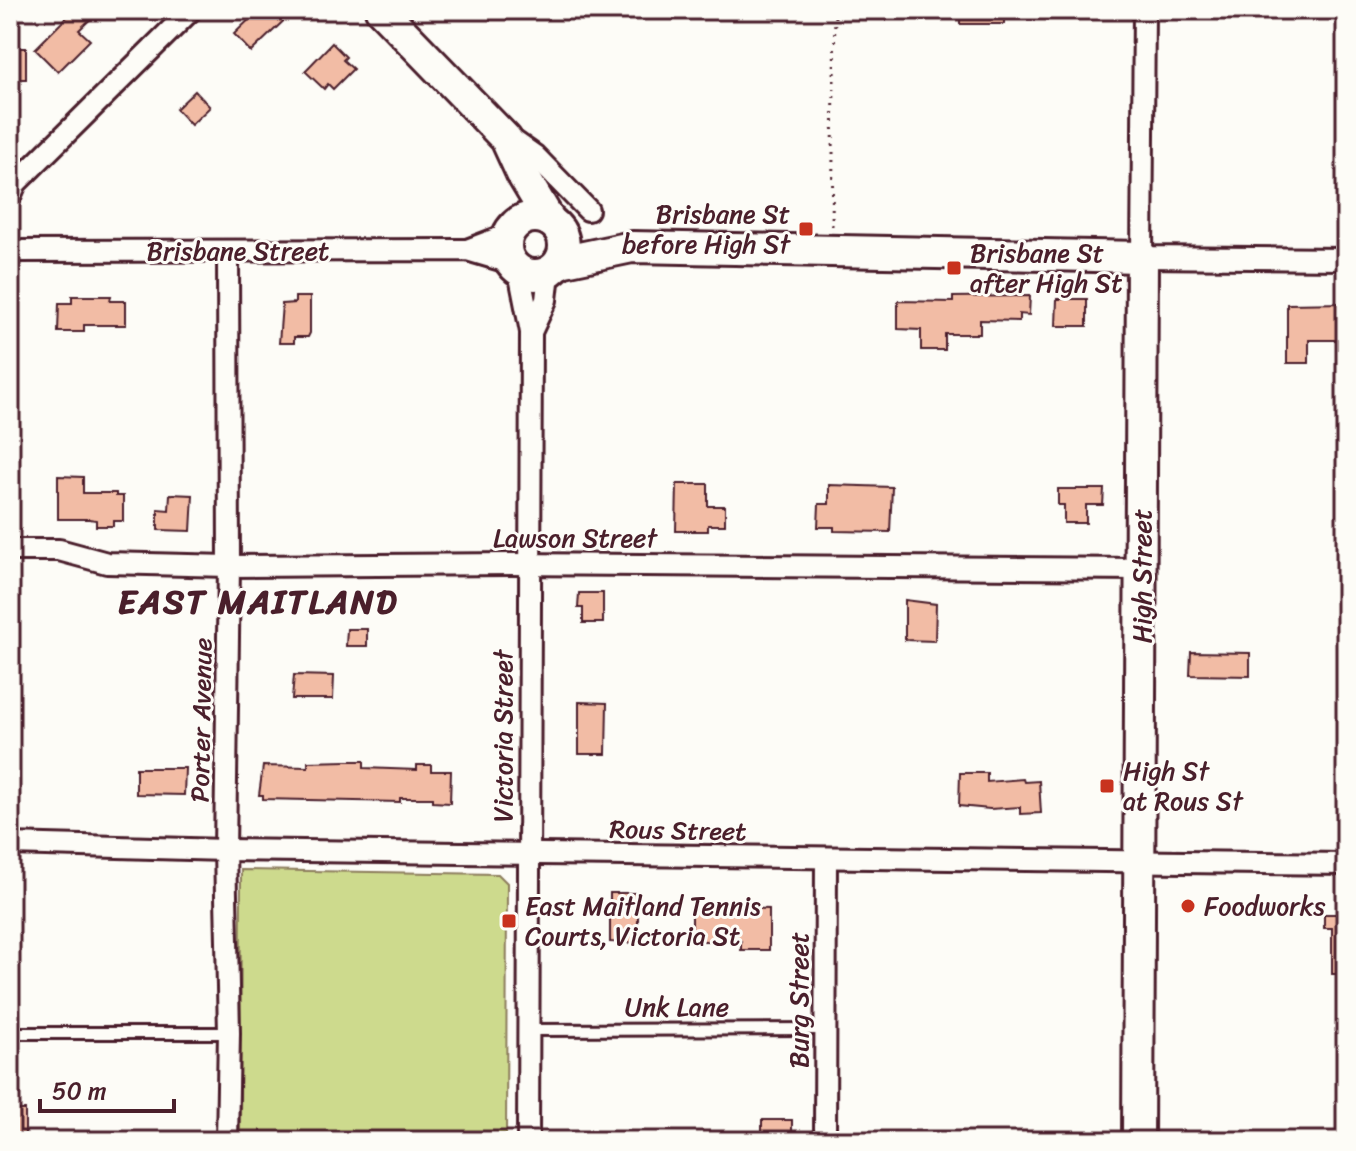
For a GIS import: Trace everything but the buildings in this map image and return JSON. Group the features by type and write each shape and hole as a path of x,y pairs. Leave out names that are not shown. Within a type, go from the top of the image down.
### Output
{"main road":[{"path":"381,10 513,149 522,174 565,245 554,268"},
{"path":"522,174 514,248 533,276 632,247"},
{"path":"514,248 533,217 632,247 1142,257"},
{"name":"High Street","path":"1138,1141 1142,257"}],"street":[{"path":"10,197 16,183 191,10"},
{"name":"High Street","path":"1142,257 1144,10"},
{"path":"495,127 535,156 588,210"},
{"name":"Brisbane Street","path":"467,250 514,248"},
{"name":"Brisbane Street","path":"10,251 514,248"},
{"name":"Victoria Street","path":"514,248 531,332 528,1141"},
{"name":"Porter Avenue","path":"227,1141 228,252"},
{"path":"1142,257 1346,259"},
{"name":"Victoria Street","path":"531,332 546,300 554,268"},
{"name":"Lawson Street","path":"10,550 59,550 107,563 229,566 530,564 1142,569"},
{"name":"Rous Street","path":"10,844 225,850 1346,864"},
{"name":"Burg Street","path":"825,1141 826,858"}],"lane":[{"name":"Unk Lane","path":"528,1030 825,1029"},
{"path":"10,1033 229,1033"}],"path":[{"path":"831,251 835,10"}],"green space":[{"path":"241,870 498,874 507,883 506,1141 240,1141"}],"place":[{"name":"Brisbane St before High St","path":"806,229"},
{"name":"Brisbane St after High St","path":"954,268"},
{"name":"High St at Rous St","path":"1107,786"},
{"name":"Foodworks","path":"1188,906"},
{"name":"East Maitland Tennis Courts, Victoria St","path":"509,921"}],"district":[{"name":"EAST MAITLAND","path":"258,602"}]}
